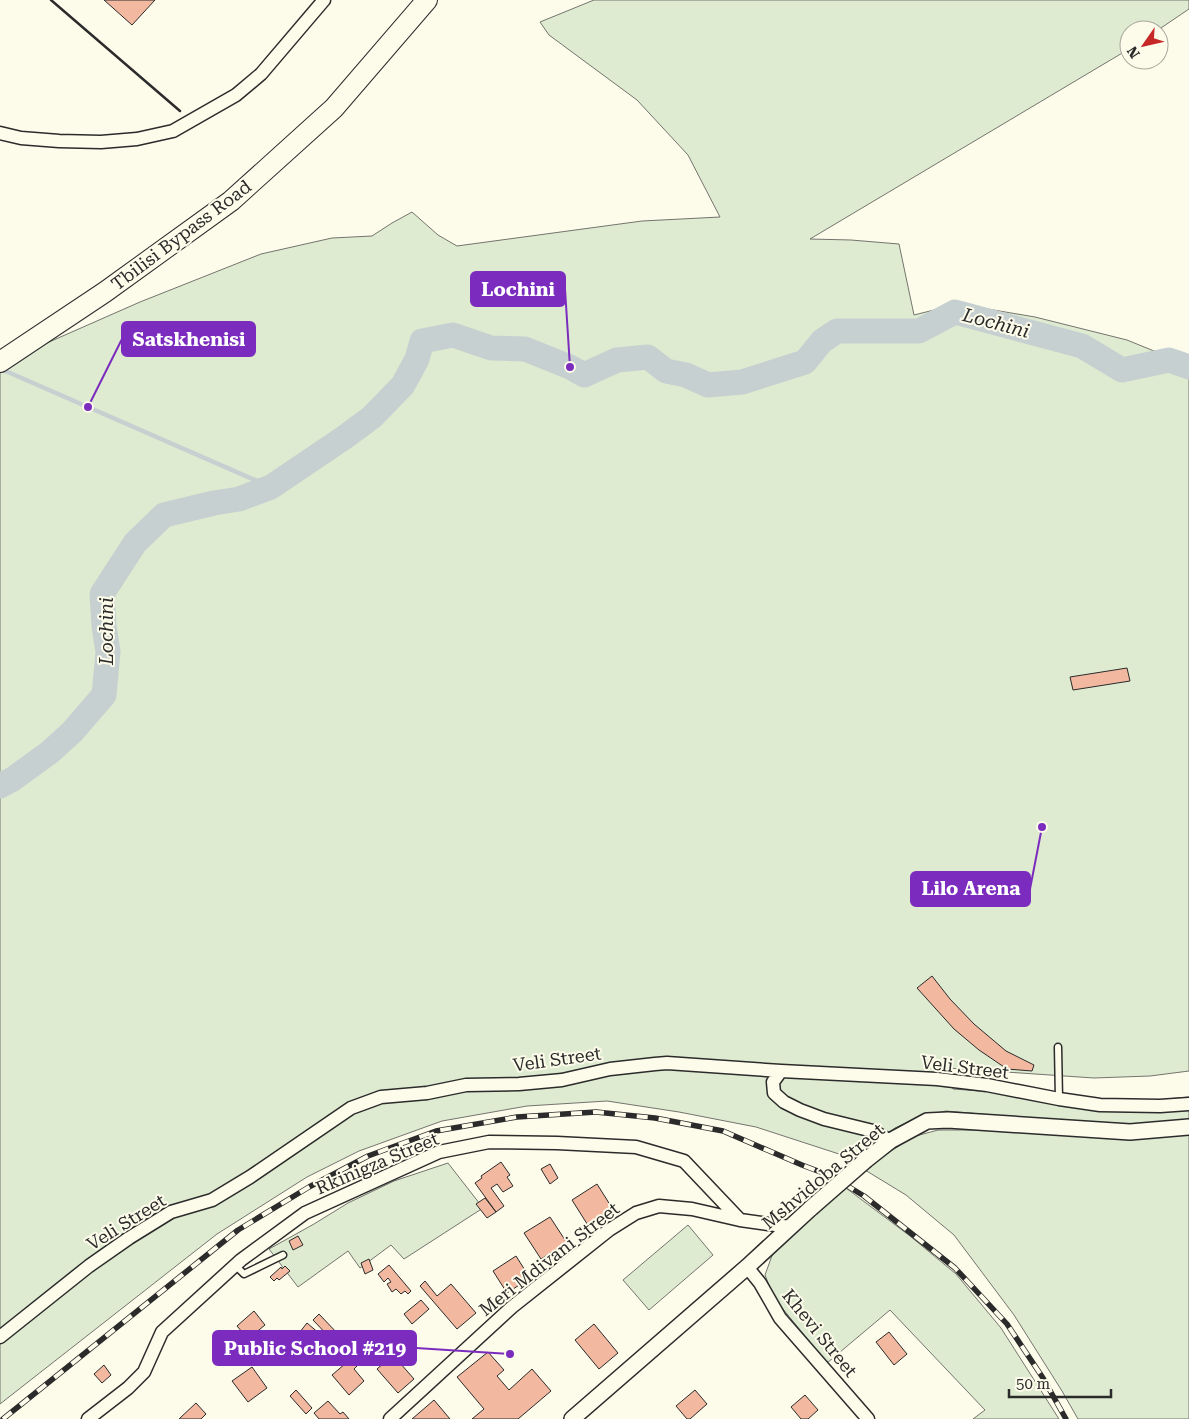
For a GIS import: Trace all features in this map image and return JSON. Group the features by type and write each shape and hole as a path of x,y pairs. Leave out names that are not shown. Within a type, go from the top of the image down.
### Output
{"highway":[{"name":"Tbilisi Bypass Road","path":"0,362 105,292 231,201 334,108 427,0"}],"street":[{"path":"0,133 21,138 101,142 137,139 173,131 236,96 261,74 324,0"},
{"name":"Veli Street","path":"0,1337 88,1266 171,1212 212,1200 250,1177 351,1108 381,1097 427,1093 466,1085 518,1084 562,1080 610,1069 655,1064 937,1079 987,1085 1100,1105 1160,1106 1189,1104"},
{"path":"781,1071 773,1082 774,1093 784,1102 824,1118 873,1131 890,1141"},
{"name":"Mshvidoba Street","path":"572,1419 747,1267 866,1160 890,1141 926,1121 948,1120 1130,1132 1189,1128"},
{"name":"Rkinigza Street","path":"88,1419 139,1378 144,1372 162,1332 236,1265 305,1213 439,1152 490,1142 557,1143 636,1148 684,1161 740,1220"},
{"name":"Meri Mdivani Street","path":"390,1419 512,1307 609,1230 636,1213 659,1206 692,1209 740,1220 790,1227"},
{"name":"Khevi Street","path":"747,1267 760,1283 780,1318 868,1419"}],"lane":[{"path":"1058,1047 1059,1099"},
{"path":"236,1265 244,1274 283,1255"}],"green space":[{"path":"594,0 1189,0 1189,9 1169,23 1169,20 1119,20 1119,55 810,239 899,244 914,315 958,304 1035,317 1127,340 1154,351 1189,359 1189,1071 1150,1076 1094,1078 947,1068 953,1089 1135,1102 1189,1097 1189,1121 1120,1126 946,1111 921,1116 895,1128 850,1161 839,1154 756,1127 679,1112 607,1101 527,1106 442,1121 359,1151 307,1177 217,1234 0,1404 0,373 40,346 140,302 261,254 332,238 372,236 412,212 438,235 457,246 642,221 720,217 688,155 637,100 549,35 540,22"},
{"path":"938,1130 1021,1130 1125,1139 1189,1134 1189,1419 1078,1419 1014,1315 954,1235 906,1195 865,1170 912,1137"},
{"path":"448,1163 483,1208 404,1259 391,1245 360,1268 348,1251 298,1287 269,1249 348,1203 394,1181"},
{"path":"846,1188 910,1236 956,1274 1001,1328 1059,1419 973,1419 985,1410 890,1310 827,1363 774,1298 765,1275 774,1250"},
{"path":"688,1225 713,1255 649,1310 623,1280"}],"building":[{"path":"104,0 155,0 132,25"},
{"path":"1127,668 1130,681 1073,690 1070,677"},
{"path":"932,976 950,999 974,1024 1006,1051 1034,1065 1032,1071 1007,1069 979,1050 954,1029 917,988"},
{"path":"501,1162 510,1175 507,1177 513,1186 503,1192 497,1184 491,1188 504,1206 496,1212 475,1183 482,1178 481,1176"},
{"path":"550,1164 558,1178 550,1184 541,1169"},
{"path":"597,1184 614,1211 589,1227 572,1200"},
{"path":"485,1198 496,1212 487,1218 476,1204"},
{"path":"550,1217 567,1243 541,1259 524,1233"},
{"path":"298,1236 303,1245 293,1250 289,1241"},
{"path":"516,1256 530,1278 507,1293 493,1271"},
{"path":"369,1259 373,1270 365,1274 361,1263"},
{"path":"389,1265 411,1291 408,1294 405,1291 401,1294 396,1289 392,1292 387,1284 391,1282 388,1278 384,1282 378,1274"},
{"path":"285,1266 290,1271 279,1280 277,1278 274,1281 270,1277 281,1267 282,1269"},
{"path":"425,1281 437,1296 451,1284 476,1313 457,1329 420,1286"},
{"path":"421,1300 429,1309 412,1324 404,1314"},
{"path":"254,1311 265,1325 248,1339 237,1326"},
{"path":"319,1314 339,1335 333,1341 313,1320"},
{"path":"307,1323 327,1340 312,1358 292,1342"},
{"path":"594,1324 618,1353 599,1369 575,1340"},
{"path":"889,1332 907,1354 894,1365 876,1342"},
{"path":"488,1352 504,1370 497,1376 509,1390 532,1369 551,1391 518,1419 472,1419 484,1409 457,1377"},
{"path":"393,1355 414,1379 398,1393 377,1369"},
{"path":"352,1358 358,1365 354,1369 364,1381 349,1395 332,1375"},
{"path":"104,1365 111,1375 102,1383 94,1374"},
{"path":"252,1367 267,1388 248,1402 232,1381"},
{"path":"296,1390 312,1408 306,1414 290,1396"},
{"path":"695,1390 707,1404 690,1419 687,1419 676,1406"},
{"path":"805,1395 818,1410 808,1419 801,1419 791,1407"},
{"path":"434,1400 450,1419 412,1419"},
{"path":"328,1401 340,1414 343,1412 349,1419 319,1419 314,1413"},
{"path":"196,1403 206,1414 201,1419 179,1419"}],"waterway":[{"name":"Lochini","path":"0,786 13,779 50,752 72,732 104,695 108,652 102,594 135,543 164,515 239,499 271,487 345,437 372,417 403,385 417,359 422,341 453,335 491,348 525,349 570,367 584,375 617,360 648,357 666,371 686,375 708,385 742,382 805,362 822,341 837,331 919,331 955,312 1082,346 1122,370 1169,360 1189,367"},
{"path":"1,369 271,487"}],"railway":[{"path":"3,1419 238,1230 309,1187 368,1156 436,1131 517,1117 596,1112 655,1118 723,1131 831,1176 864,1196 955,1268 1007,1324 1043,1378 1066,1419"}],"wall":[{"path":"51,0 180,111"}],"place":[{"name":"Lochini","path":"570,367"},
{"name":"Satskhenisi","path":"88,407"},
{"name":"Lilo Arena","path":"1042,827"},
{"name":"Public School #219","path":"510,1354"}]}
